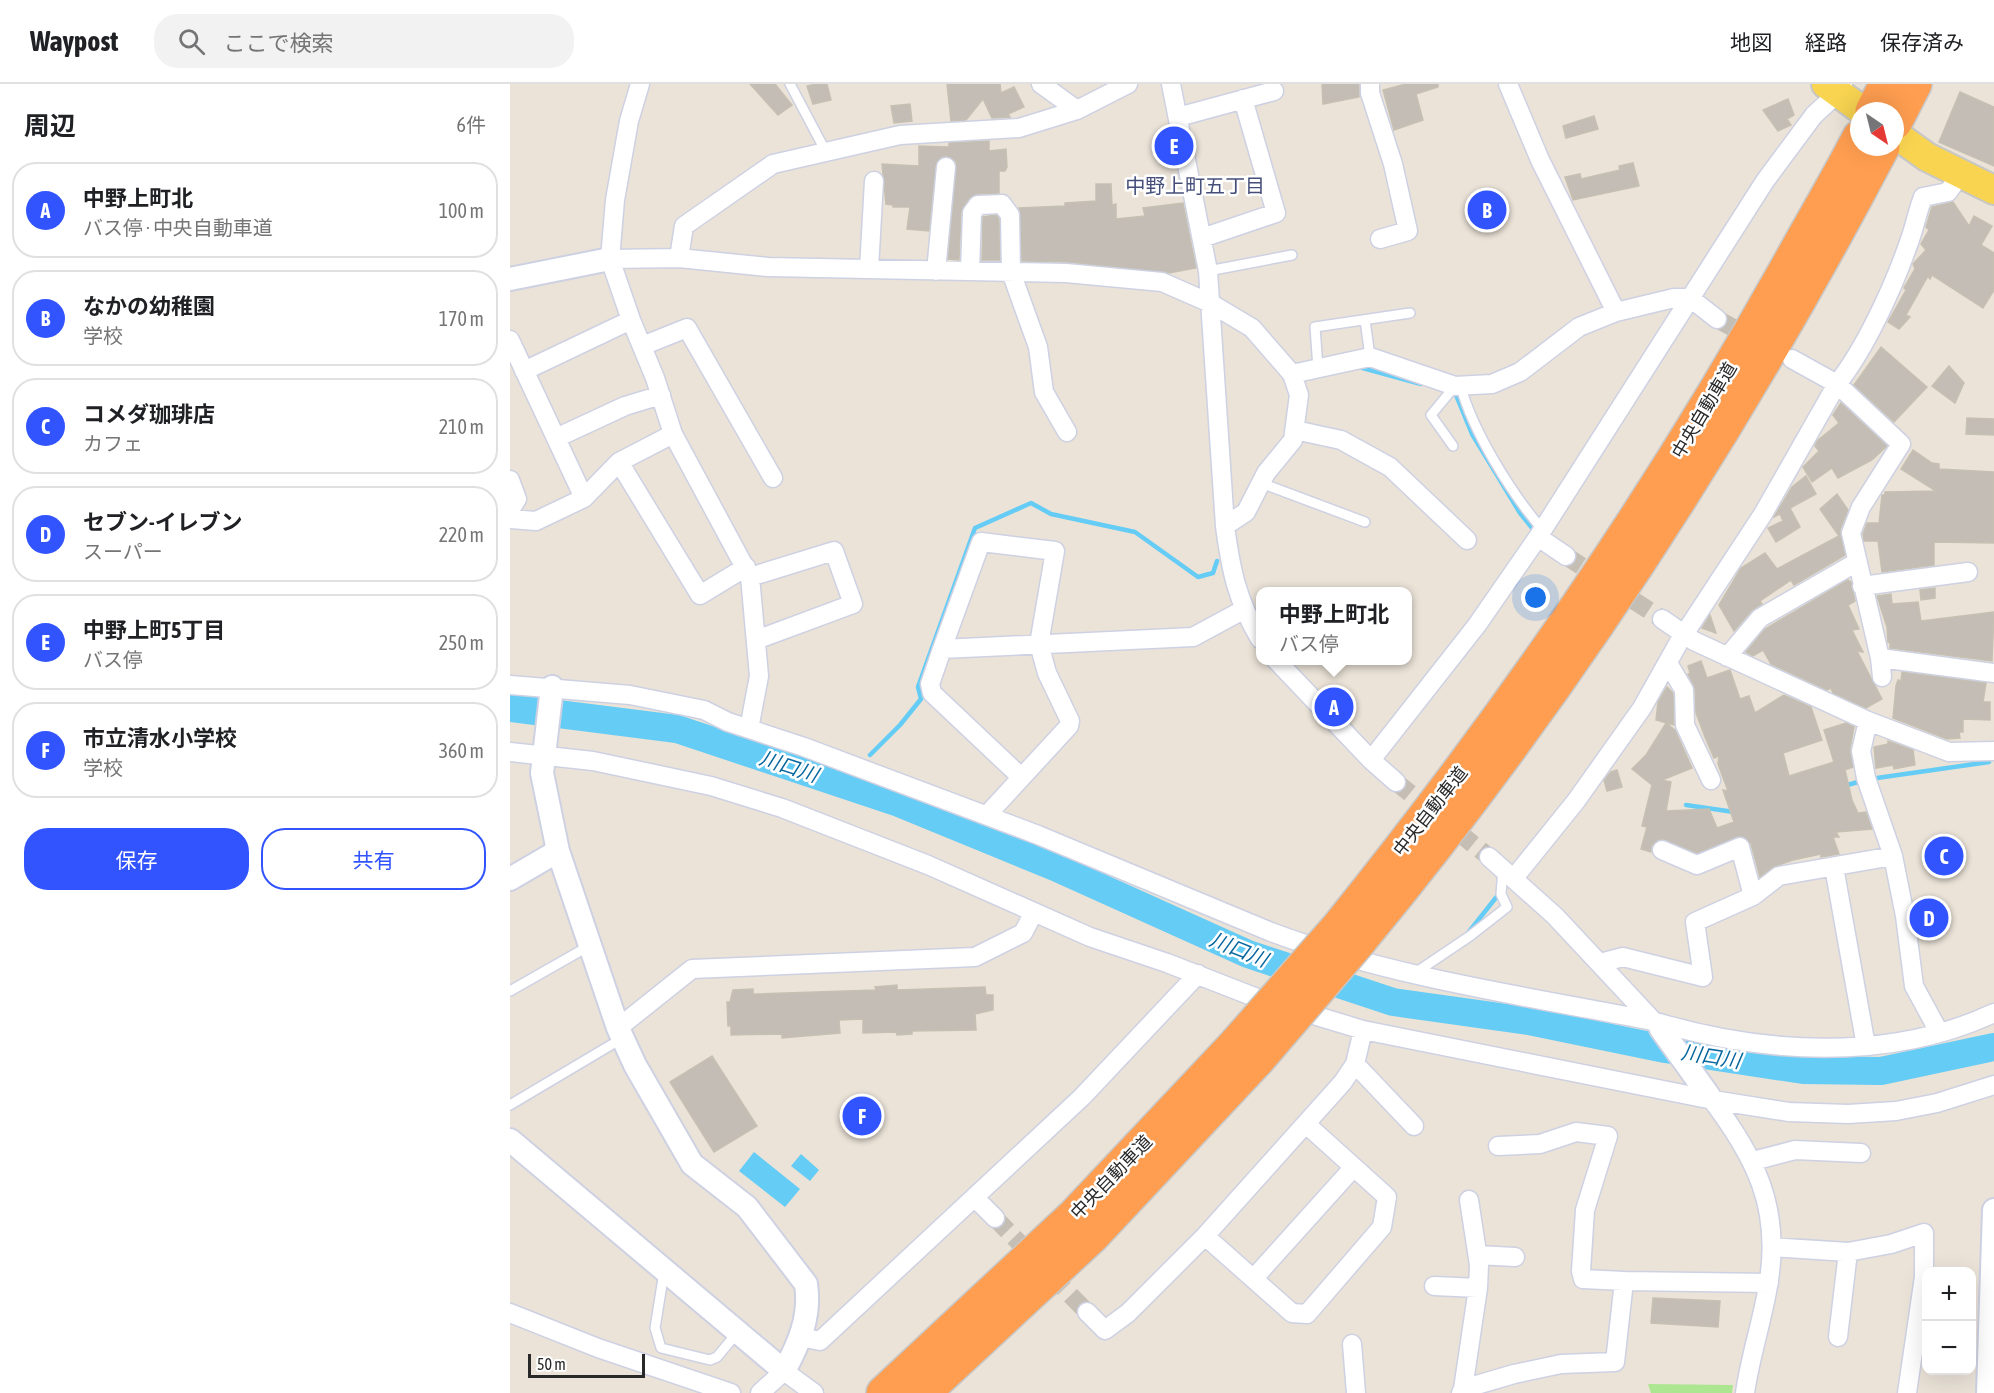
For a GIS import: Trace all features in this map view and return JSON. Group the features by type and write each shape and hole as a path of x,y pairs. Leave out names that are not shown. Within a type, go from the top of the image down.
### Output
{"highway":[{"name":"中央自動車道","path":"903,1387 1093,1236 1349,934 1431,856 1496,770 1616,600 1726,429 1778,341 1863,156"}],"main road":[{"path":"1836,87 1853,102"},
{"path":"1904,140 1960,175 1994,190"}],"street":[{"path":"640,84 629,121 615,200 610,259 661,395 673,434 748,572 759,676 749,729"},
{"path":"1041,84 1077,110"},
{"path":"679,258 684,226 716,201 773,164 900,135 1019,128 1077,110 1128,84"},
{"path":"1171,84 1208,271 1225,526 1230,565 1243,610 1256,632"},
{"path":"1370,84 1370,93 1393,164 1408,231 1380,239"},
{"path":"1508,84 1540,160 1616,312"},
{"path":"1371,760 1477,625 1540,533 1765,181 1836,87"},
{"path":"1178,117 1274,91"},
{"path":"1202,238 1276,213 1243,99"},
{"path":"936,271 946,167"},
{"path":"1745,1393 1768,1284 1772,1246 1762,1184 1753,1161 1711,1098 1657,1025 1600,963 1502,868 1576,801 1642,708 1684,635 1763,514 1837,384 1850,369 1892,285 1908,245 1923,197 1948,192 1960,175"},
{"path":"869,269 874,181"},
{"path":"970,271 972,213 978,205 1002,204 1010,215 1011,272 1038,347 1044,392 1067,432"},
{"path":"510,279 610,259 679,258 768,267 1066,273 1162,282 1210,303 1252,328 1292,374 1299,395 1293,440 1261,483 1246,512 1225,526"},
{"path":"1292,374 1370,357 1458,387 1492,384 1520,372 1580,327 1616,312 1674,298 1690,298 1717,319"},
{"path":"524,371 631,320"},
{"path":"642,346 687,327 773,478"},
{"path":"510,340 584,498"},
{"path":"1792,359 1837,384 1901,444 1861,507 1851,533 1880,658 1882,677"},
{"path":"556,438 625,406 661,395"},
{"path":"1295,430 1341,440 1390,467 1467,540"},
{"path":"510,519 536,521 584,498 619,462 673,434"},
{"path":"619,462 700,595 748,572 834,551 854,604 756,640"},
{"path":"510,480 518,499 510,510"},
{"path":"1540,533 1566,556"},
{"path":"987,815 1069,726 1070,721 1047,674 1039,644 1055,551 981,542 930,684 932,693 1021,777"},
{"path":"1727,657 1760,618 1857,562"},
{"path":"1863,586 1968,572"},
{"path":"942,649 1193,637 1243,610"},
{"path":"1662,619 1684,635 1727,657 1868,721 1949,752 1994,751"},
{"path":"1880,658 1994,673"},
{"path":"1668,663 1684,690 1685,725 1711,780"},
{"path":"1281,665 1371,760 1396,782"},
{"path":"510,685 630,695 704,710 749,729 987,815 1282,936 1413,974 1688,1032 1773,1046 1866,1046 1939,1032 1994,1013"},
{"path":"552,690 544,753 543,785 558,851 620,1033 692,1164 747,1207 806,1284 808,1299 801,1337 784,1371 760,1393"},
{"path":"1868,721 1861,750 1866,778 1893,856 1905,916 1914,986 1939,1032"},
{"path":"510,752 544,753 592,761 679,779 782,808 928,865 1090,937 1198,974 1257,998 1363,1030 1789,1112 1848,1114 1896,1111 1937,1103 1994,1085"},
{"path":"1662,850 1697,866 1740,847 1753,896"},
{"path":"510,879 558,851"},
{"path":"1600,963 1623,957 1703,977 1695,922 1753,896 1779,876 1893,856"},
{"path":"1834,867 1866,1046"},
{"path":"620,1033 692,969 975,957 1023,933 1034,912"},
{"path":"801,1337 820,1341 976,1199 1082,1097 1198,974"},
{"path":"1087,1312 1105,1330 1128,1313 1205,1236 1335,1092 1355,1064 1363,1030"},
{"path":"1355,1064 1414,1126"},
{"path":"1205,1236 1292,1313 1307,1314 1382,1227 1388,1197 1306,1124"},
{"path":"1498,1146 1540,1144 1576,1132 1608,1136 1585,1210 1581,1271 1583,1279 1768,1284"},
{"path":"510,1140 737,1333 814,1393"},
{"path":"1753,1161 1795,1150 1861,1153"},
{"path":"1254,1278 1353,1168"},
{"path":"976,1199 995,1218"},
{"path":"1469,1200 1472,1234 1478,1255 1478,1288 1462,1391 1514,1374 1561,1364 1615,1362 1624,1281"},
{"path":"1988,1393 1994,1210"},
{"path":"1772,1246 1848,1252 1891,1244 1924,1233 1924,1277 1907,1393"},
{"path":"1839,1337 1848,1252"},
{"path":"1478,1255 1515,1257"},
{"path":"1434,1286 1478,1288"},
{"path":"510,1313 598,1348 731,1393"},
{"path":"1352,1344 1356,1393"}],"lane":[{"path":"790,84 826,152"},
{"path":"1208,271 1292,255"},
{"path":"1318,368 1315,327 1410,313"},
{"path":"1365,320 1370,357"},
{"path":"1453,447 1431,415 1458,387 1477,429 1540,533"},
{"path":"1261,483 1365,522"},
{"path":"1413,974 1470,936 1507,907 1501,894 1502,868"},
{"path":"510,991 591,945"},
{"path":"510,1105 620,1033"},
{"path":"664,1272 655,1328 661,1348 710,1359 717,1357 737,1333"}],"green space":[{"path":"1648,1384 1733,1385 1732,1393 1651,1393"}],"water":[{"path":"754,1152 800,1189 785,1207 739,1171"},
{"path":"801,1154 819,1170 810,1181 791,1166"}],"building":[{"path":"750,84 775,84 792,105 778,115"},
{"path":"827,84 831,100 813,104 807,86"},
{"path":"947,84 1000,84 1001,93 1014,87 1024,107 1008,114 1010,117 992,118 983,99 966,120 951,121"},
{"path":"1322,84 1359,84 1359,97 1323,104"},
{"path":"1406,84 1438,84 1438,87 1416,94 1423,120 1394,130 1383,90"},
{"path":"1960,92 1994,107 1994,166 1939,142"},
{"path":"1788,99 1794,115 1787,119 1791,125 1778,131 1763,110"},
{"path":"910,104 912,121 894,123 891,106"},
{"path":"1594,116 1598,129 1566,138 1563,126"},
{"path":"989,141 989,151 1006,149 1007,167 1005,171 999,171 999,193 977,194 969,198 961,213 959,260 948,259 956,162 946,156 937,161 929,231 907,229 910,207 893,207 893,205 886,204 882,164 919,166 919,146 949,147 949,143"},
{"path":"1633,163 1639,186 1573,200 1565,177 1580,174 1581,179 1620,170 1619,166"},
{"path":"1096,184 1111,184 1112,205 1116,204 1116,219 1145,216 1143,208 1183,203 1196,268 1169,273 1067,262 1022,261 1019,208 1065,206 1065,203 1096,201"},
{"path":"1953,202 1969,226 1974,216 1992,226 1981,245 1994,253 1994,290 1983,308 1932,275 1930,279 1928,276 1906,315 1910,317 1899,329 1888,322 1906,290 1904,288 1915,269 1913,264 1926,250 1921,244 1929,230 1926,227 1932,207"},
{"path":"996,215 999,219 1000,260 982,260 983,217"},
{"path":"1881,347 1927,387 1894,422 1854,385"},
{"path":"1949,366 1964,383 1955,403 1932,386"},
{"path":"1841,403 1887,446 1872,460 1838,478 1832,468 1812,482 1803,467 1819,451 1815,446 1817,441 1839,423 1833,415"},
{"path":"1967,418 1994,419 1994,435 1966,434"},
{"path":"1913,450 1932,463 1939,464 1939,469 1994,472 1994,543 1934,542 1934,565 1882,572 1878,541 1864,541 1863,534 1867,523 1879,523 1882,495 1885,495 1885,492 1936,491 1901,469"},
{"path":"1806,476 1816,494 1790,508 1800,527 1776,542 1768,528 1783,521 1780,514 1774,517 1792,487"},
{"path":"1837,494 1848,510 1840,530 1845,555 1794,585 1791,580 1760,601 1762,604 1752,610 1734,631 1719,605 1741,568 1765,553 1777,569 1839,536 1820,509"},
{"path":"1848,580 1851,582 1855,601 1848,605 1859,629 1852,630 1863,652 1857,651 1882,699 1866,708 1833,693 1831,688 1827,690 1771,664 1763,650 1753,656 1746,652 1765,629"},
{"path":"1935,588 1935,598 1921,600 1920,590"},
{"path":"1891,594 1892,604 1918,602 1921,621 1994,612 1992,661 1890,648 1887,627 1877,596"},
{"path":"1710,615 1716,633 1702,628"},
{"path":"1701,661 1707,678 1730,670 1740,699 1749,696 1755,713 1784,695 1811,707 1822,740 1783,753 1789,776 1834,762 1824,730 1846,723 1854,727 1850,749 1853,767 1845,770 1852,800 1858,813 1866,812 1872,829 1836,832 1839,837 1833,837 1839,854 1821,857 1821,854 1793,860 1773,867 1760,877 1751,844 1743,836 1697,853 1661,839 1652,845 1651,852 1641,849 1647,827 1642,826 1652,785 1632,769 1646,755 1666,723 1675,730 1692,768 1662,780 1671,782 1666,811 1709,809 1717,828 1734,822 1723,790 1728,791 1718,764 1719,756 1714,758 1705,737 1696,713 1695,689 1688,674 1690,673 1688,666"},
{"path":"1902,672 1986,683 1983,702 1990,702 1990,720 1963,719 1963,732 1959,732 1960,738 1947,739 1893,718 1896,686 1898,680 1901,681"},
{"path":"1667,687 1673,693 1674,725 1656,720 1658,702"},
{"path":"1888,741 1913,750 1915,765 1894,769 1893,765 1876,768 1874,747 1888,744"},
{"path":"1617,770 1622,787 1607,791 1604,780 1611,772"},
{"path":"897,985 897,990 985,987 986,995 993,995 993,1010 975,1014 976,1030 912,1031 912,1034 897,1035 896,1032 863,1033 863,1019 839,1020 840,1033 782,1038 782,1034 731,1035 731,1026 728,1026 727,1002 730,1002 733,990 753,989 753,994 876,990 875,987"},
{"path":"712,1056 757,1126 714,1152 670,1082"},
{"path":"1653,1298 1720,1301 1718,1327 1651,1323"}],"waterway":[{"path":"1359,367 1421,384"},
{"path":"1456,395 1472,434 1520,513 1532,528"},
{"path":"870,755 900,725 921,699 918,687 975,528 1031,503 1051,514 1135,532 1198,577 1213,573 1217,561"},
{"name":"川口川","path":"510,708 677,729 899,803 1055,867 1248,954 1393,1002 1529,1021 1665,1049 1803,1070 1881,1071 1994,1047"},
{"path":"1877,778 1989,762"},
{"path":"1844,786 1858,782"},
{"path":"1686,805 1734,812"},
{"path":"1468,933 1498,895"}],"tunnel":[{"path":"1717,319 1755,340"},
{"path":"1566,556 1662,619"},
{"path":"1396,782 1489,857"},
{"path":"995,1218 1087,1312"}],"place":[{"name":"中野上町5丁目","path":"1174,146"},
{"name":"なかの幼稚園","path":"1487,210"},
{"name":"中野上町北","path":"1334,707"},
{"name":"コメダ珈琲店","path":"1944,856"},
{"name":"セブン-イレブン","path":"1929,918"},
{"name":"市立清水小学校","path":"862,1116"}],"district":[{"name":"中野上町五丁目","path":"1195,185"}]}
